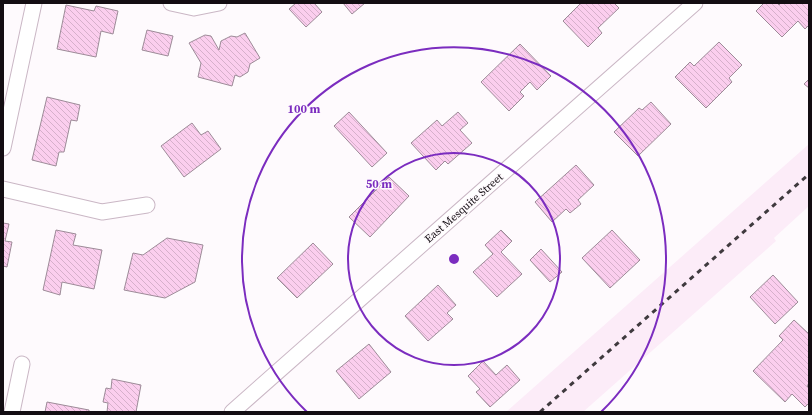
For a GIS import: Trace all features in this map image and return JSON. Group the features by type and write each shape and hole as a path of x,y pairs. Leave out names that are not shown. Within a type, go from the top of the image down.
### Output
{"street":[{"path":"3,148 34,3"},
{"path":"170,3 194,8 219,3"},
{"name":"East Mesquite Street","path":"232,412 695,3"},
{"path":"3,189 102,212 148,205"},
{"path":"12,412 22,364"}],"shaded area":[{"path":"809,144 809,206 774,238 776,241 583,412 506,412"}],"building":[{"path":"296,3 314,3 322,12 306,27 289,9"},
{"path":"343,3 365,3 352,14"},
{"path":"581,3 614,3 619,8 598,28 602,33 588,47 563,21"},
{"path":"764,3 777,3 779,5 781,3 809,3 809,25 805,29 798,21 782,37 756,11"},
{"path":"66,5 94,11 96,6 118,11 113,34 101,31 96,57 57,49"},
{"path":"147,30 173,36 168,56 142,50"},
{"path":"245,33 260,58 250,64 248,72 240,77 235,75 232,86 198,77 201,63 189,43 205,35 211,36 219,50 221,41 231,36 237,37"},
{"path":"719,42 742,65 729,78 732,82 706,108 675,77 690,62 694,66"},
{"path":"520,44 551,76 537,90 530,82 520,92 524,96 509,111 481,82"},
{"path":"809,79 809,88 804,84"},
{"path":"47,97 80,105 77,121 71,120 64,152 59,152 56,166 32,160"},
{"path":"651,102 671,124 638,156 614,132 639,108 642,110"},
{"path":"349,112 387,153 372,167 334,126"},
{"path":"458,112 468,123 460,130 472,143 448,164 445,161 436,170 411,143 437,120 442,126"},
{"path":"192,123 201,135 208,131 221,149 184,177 161,146"},
{"path":"576,165 594,185 578,200 581,204 570,213 566,209 552,222 535,202"},
{"path":"389,177 409,196 370,237 349,217"},
{"path":"3,223 9,224 5,241 12,242 7,267 3,266"},
{"path":"56,230 76,234 73,245 102,250 94,289 62,282 60,295 43,290"},
{"path":"501,230 512,241 501,252 522,274 497,297 473,272 493,254 485,245"},
{"path":"612,230 640,260 610,288 582,258"},
{"path":"167,238 203,245 195,282 165,298 124,290 133,253 143,255"},
{"path":"313,243 333,264 297,298 277,278"},
{"path":"541,249 562,272 550,282 530,260"},
{"path":"773,275 798,302 775,324 750,297"},
{"path":"438,285 456,305 447,313 453,319 428,341 405,316"},
{"path":"794,320 809,334 809,383 807,386 809,388 809,403 805,407 792,394 785,402 753,371 783,340 779,336"},
{"path":"369,344 391,372 359,399 336,371"},
{"path":"483,361 496,375 507,365 520,380 490,407 476,392 480,389 468,376"},
{"path":"112,379 141,385 136,412 107,412 108,403 103,402 106,388 111,389"},
{"path":"47,402 89,410 89,412 45,412"}],"railway":[{"path":"540,412 809,174"}]}
